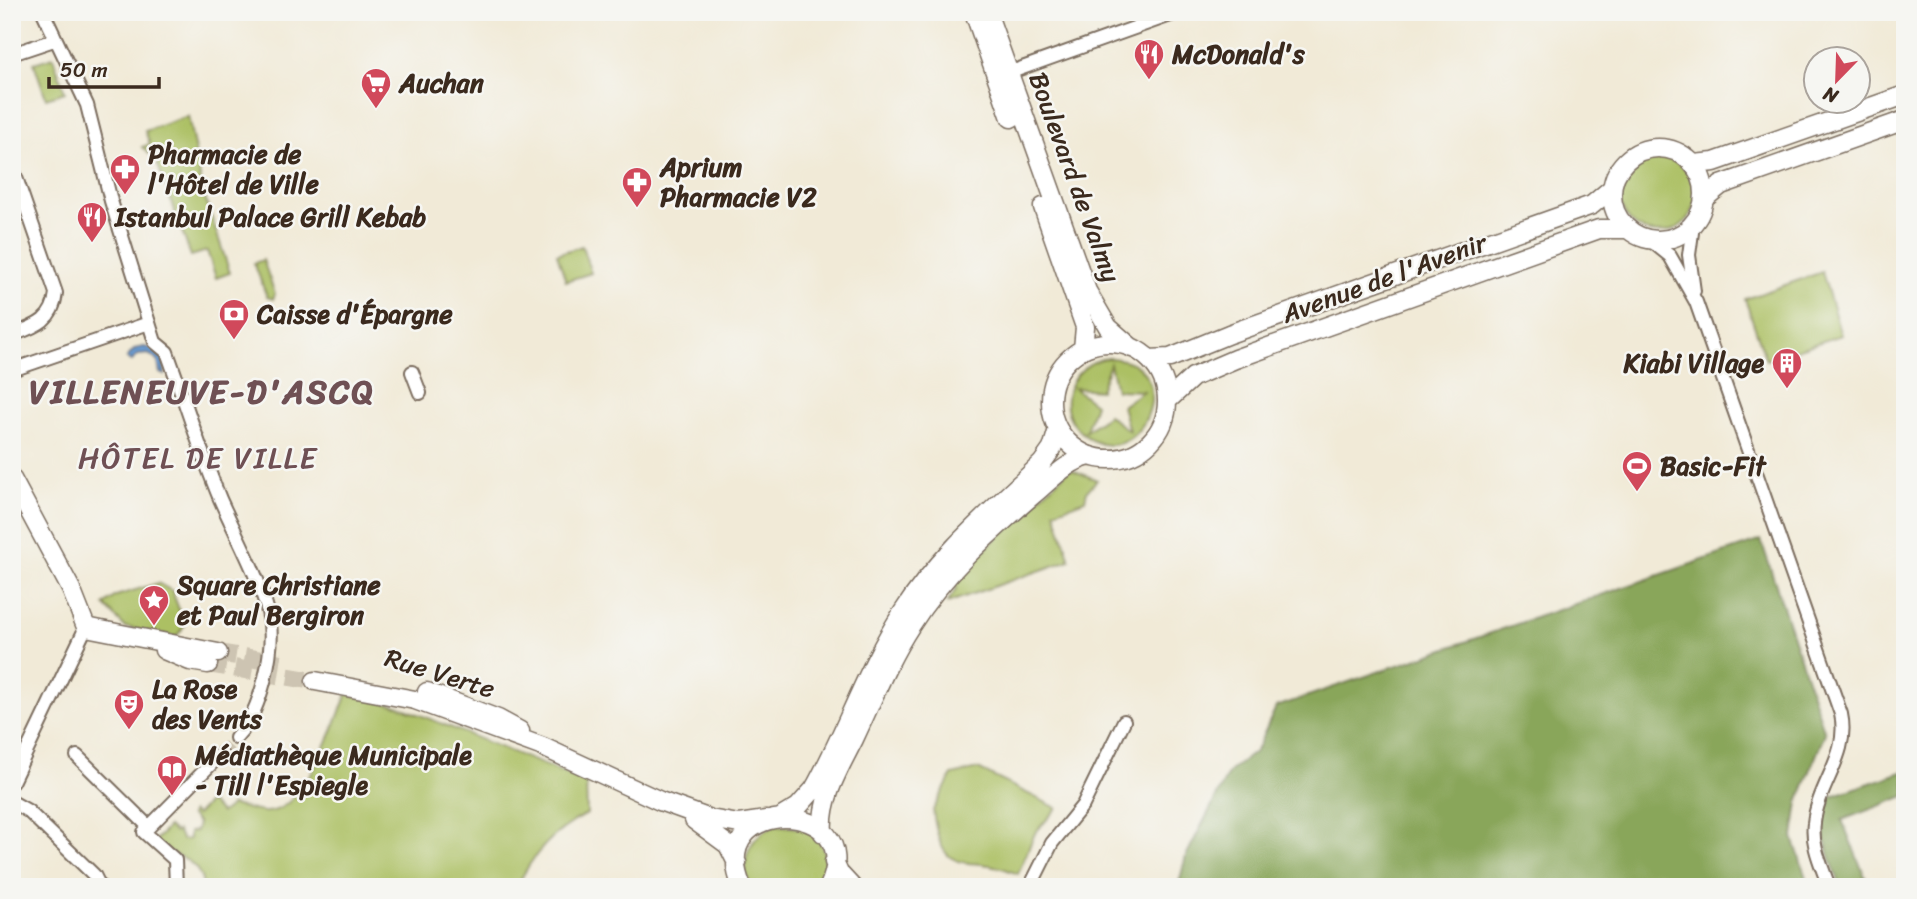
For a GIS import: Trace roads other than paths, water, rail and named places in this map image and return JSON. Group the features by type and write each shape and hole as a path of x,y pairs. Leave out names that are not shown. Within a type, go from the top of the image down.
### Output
{"main road":[{"name":"Boulevard de Valmy","path":"974,12 1083,321 1086,336 1083,349"},
{"name":"Boulevard de Valmy","path":"987,12 1087,290 1108,327 1132,348"},
{"path":"1694,164 1714,162 1905,95"},
{"path":"1704,198 1721,185 1905,120"},
{"path":"1670,149 1694,164 1703,180 1704,198 1693,225 1673,238 1650,239 1628,229 1615,211 1612,188 1620,167 1644,150 1670,149"},
{"name":"Avenue de l'Avenir","path":"1149,359 1170,358 1229,334 1592,205 1612,188"},
{"name":"Avenue de l'Avenir","path":"1167,401 1193,377 1235,359 1599,229 1628,229"},
{"path":"852,887 839,873 823,833 823,809 832,783 902,640 956,565 1069,464 1090,456 1121,458 1145,447 1161,427 1167,401 1161,376 1149,359 1132,348 1104,343 1083,349 1068,360 1055,381 1051,405 1058,429 1071,445 1090,456"},
{"path":"742,887 737,863 743,840 775,818 798,807 814,789 895,626 913,597 944,559 1042,463 1052,449 1058,429"},
{"path":"12,479 71,589 86,627 138,639 190,662 213,658"},
{"name":"Rue Verte","path":"313,674 404,697 544,747 660,801 725,823 775,818"},
{"name":"Rue Verte","path":"660,801 719,837 733,853 737,863"},
{"path":"775,818 805,820 823,833"},
{"path":"829,887 834,861"}],"street":[{"path":"43,12 54,40 87,104 111,201 155,342 167,352 215,487 268,612 270,636 263,688 246,729 236,738"},
{"path":"1009,73 1179,12"},
{"path":"12,54 54,40"},
{"path":"12,166 56,293 55,305 48,318 12,335"},
{"path":"1693,225 1689,254 1696,302"},
{"path":"1650,239 1670,256 1696,302 1844,725 1841,751 1819,800 1814,824 1814,843 1829,887"},
{"path":"12,370 149,323"},
{"path":"412,372 420,393"},
{"path":"12,782 86,627"},
{"path":"1030,887 1052,843 1081,808 1124,721"},
{"path":"178,885 175,860 144,832 221,754"},
{"path":"77,756 149,827"},
{"path":"12,802 28,811 94,875 100,887"}],"water":[{"path":"144,347 156,350 164,357 165,375 160,373 158,361 149,354 137,355 132,361 127,358 135,349"}],"tunnel":[{"path":"218,653 281,663"},
{"path":"208,664 315,681"},
{"path":"221,754 236,738"}],"place":[{"name":"McDonald's","path":"1149,81"},
{"name":"Auchan","path":"376,110"},
{"name":"Pharmacie de l'Hôtel de Ville","path":"125,196"},
{"name":"Aprium Pharmacie V2","path":"637,209"},
{"name":"Istanbul Palace Grill Kebab","path":"92,244"},
{"name":"Caisse d'Épargne","path":"234,341"},
{"name":"Kiabi Village","path":"1787,390"},
{"name":"Basic-Fit","path":"1637,493"},
{"name":"Square Christiane et Paul Bergiron","path":"154,627"},
{"name":"La Rose des Vents","path":"129,731"},
{"name":"Médiathèque Municipale - Till l'Espiegle","path":"172,797"}],"district":[{"name":"VILLENEUVE-D'ASCQ","path":"202,391"},
{"name":"HÔTEL DE VILLE","path":"198,458"}]}
